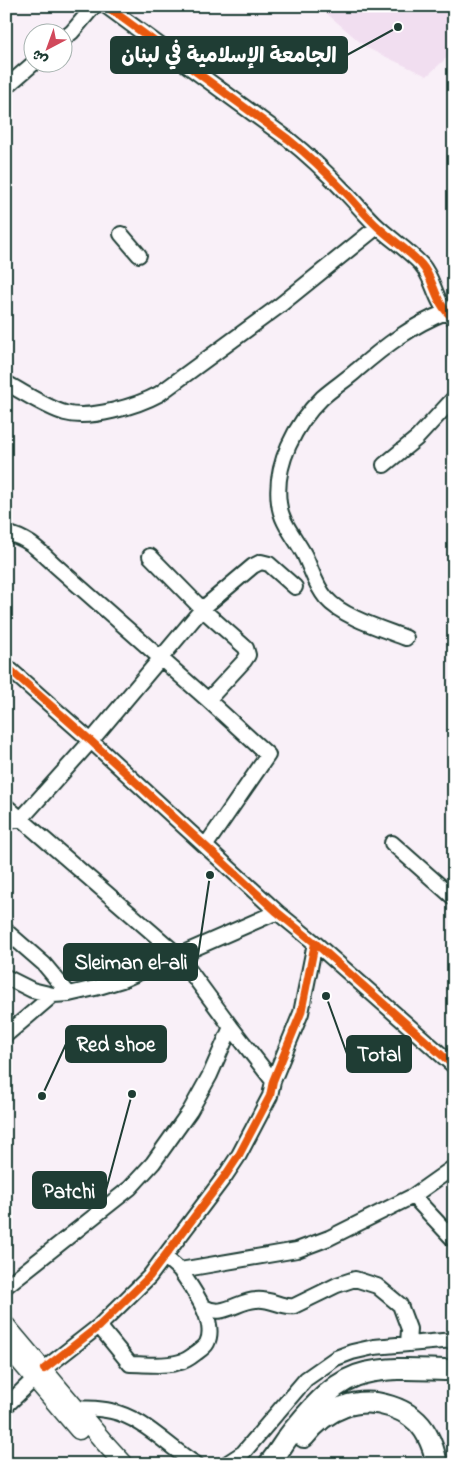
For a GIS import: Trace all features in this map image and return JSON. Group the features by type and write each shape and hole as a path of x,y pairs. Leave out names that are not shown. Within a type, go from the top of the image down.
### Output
{"highway":[{"path":"268,1464 296,1426 329,1392 347,1380 364,1373 395,1369 454,1370"},
{"path":"282,1464 310,1428 326,1416 344,1406 364,1403 379,1403 396,1408 411,1417 427,1434 437,1464"}],"main road":[{"path":"6,1326 39,1374 109,1464"},
{"path":"6,1345 76,1408 124,1464"}],"street":[{"path":"72,32 94,6"},
{"path":"106,6 310,157 378,226 424,268 435,294 450,315 426,320 402,334 322,398 308,414 285,453 278,491 282,518 304,555 318,587 326,598 341,610 354,617 406,638"},
{"path":"6,87 23,72"},
{"path":"6,383 66,414 110,412 146,401 159,394 279,306 378,226"},
{"path":"121,234 138,255"},
{"path":"384,465 418,438 454,398"},
{"path":"6,533 27,540 36,547 268,755 206,845"},
{"path":"150,556 202,609 246,648 248,655 244,661 208,700"},
{"path":"6,822 20,819 91,741 162,659 202,609 256,563 270,564 295,587"},
{"path":"6,666 206,845 277,912 315,942 454,1066"},
{"path":"6,806 178,956 273,1080"},
{"path":"392,843 454,898"},
{"path":"6,977 32,990 53,995 69,994 95,988 122,980 277,912"},
{"path":"6,931 44,964 69,994"},
{"path":"6,1406 39,1374 99,1326 144,1282 165,1257 225,1176 270,1096 273,1080 301,1013 315,942"},
{"path":"6,1035 53,995"},
{"path":"6,1286 130,1188 153,1163 190,1111 210,1075 231,1027"},
{"path":"180,1270 297,1250 329,1238 413,1196 454,1167"},
{"path":"413,1196 454,1240"},
{"path":"165,1257 180,1270 204,1307 210,1330 209,1338"},
{"path":"204,1307 211,1311 219,1311 255,1300 268,1300 289,1307 337,1285 356,1279 377,1286 400,1305 409,1329 408,1344"},
{"path":"99,1326 130,1364 155,1365 179,1363 189,1359 202,1349 230,1308"},
{"path":"226,1464 243,1453 301,1384 320,1368 336,1358 374,1347 454,1340"},
{"path":"76,1408 112,1411 130,1418 196,1464"}],"shaded area":[{"path":"318,6 454,6 454,51 427,76 367,48"}],"cycle path":[{"path":"106,6 310,157 383,232 421,264 430,277 442,306 454,319"},
{"path":"6,666 91,741 277,912 315,943 454,1066"},
{"path":"44,1369 99,1326 149,1277 239,1155 270,1096 273,1081 301,1013 315,943"}],"place":[{"name":"الجامعة الإسلامية في لبنان","path":"398,27"},
{"name":"Sleiman el-ali","path":"210,875"},
{"name":"Total","path":"326,996"},
{"name":"Patchi","path":"132,1094"},
{"name":"Red shoe","path":"42,1096"}]}
